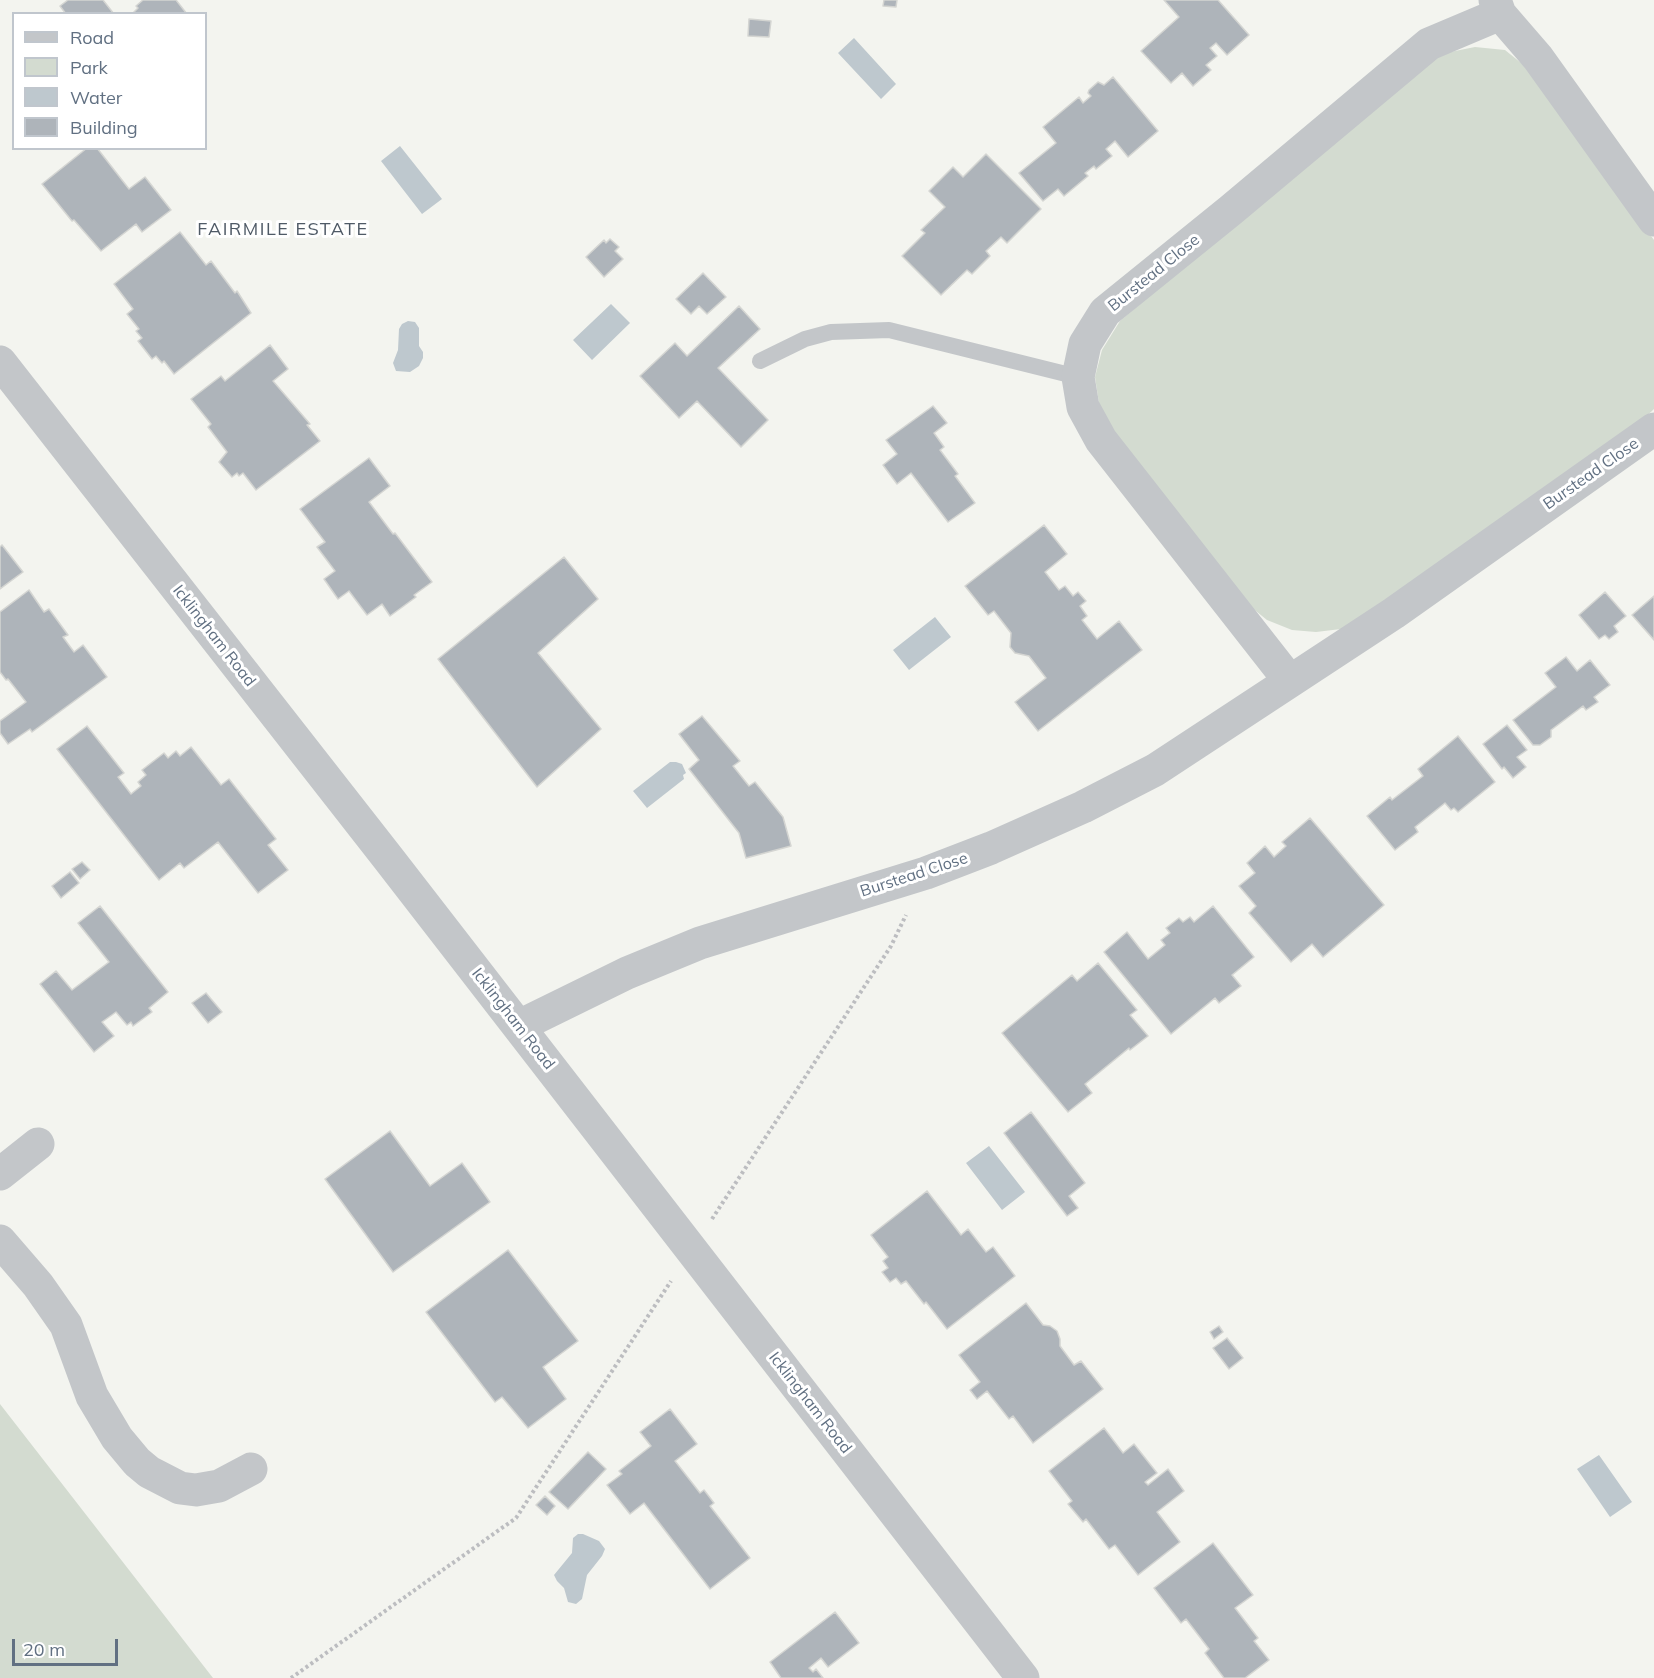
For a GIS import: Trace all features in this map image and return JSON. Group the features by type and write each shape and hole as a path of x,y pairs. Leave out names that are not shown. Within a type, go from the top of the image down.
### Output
{"street":[{"name":"Burstead Close","path":"1289,680 1101,440 1083,407 1078,377 1085,344 1105,312 1429,44 1498,7 1538,58 1654,220"},
{"name":"Icklingham Road","path":"0,362 519,1026 1023,1678"},
{"name":"Burstead Close","path":"519,1026 627,973 700,943 926,873 991,848 1073,812 1155,770 1394,613 1654,429"},
{"path":"0,1174 38,1144"},
{"path":"0,1241 38,1285 66,1325 92,1396 117,1438 137,1462 149,1472 180,1488 196,1490 219,1486 251,1469"}],"lane":[{"path":"760,361 805,339 831,332 889,330 1078,377"}],"path":[{"path":"291,1678 516,1518 891,946 926,873"}],"green space":[{"path":"1475,47 1505,50 1531,71 1654,240 1654,409 1631,431 1362,619 1341,629 1316,632 1292,630 1267,620 1246,603 1110,433 1099,403 1095,377 1102,350 1120,321 1416,69 1445,53"},
{"path":"0,1404 213,1678 0,1678"}],"water":[{"path":"854,38 896,84 881,99 838,53"},
{"path":"400,146 442,199 422,214 381,161"},
{"path":"611,304 630,323 592,360 573,340"},
{"path":"408,321 415,322 419,328 419,346 423,352 423,358 419,366 410,372 396,371 393,363 398,350 399,329"},
{"path":"935,617 951,637 909,670 893,650"},
{"path":"670,762 682,764 686,773 683,775 684,779 647,808 633,791"},
{"path":"989,1146 1025,1192 1002,1210 966,1163"},
{"path":"1599,1455 1632,1502 1610,1517 1577,1469"},
{"path":"578,1534 599,1541 605,1549 587,1575 582,1599 576,1604 568,1602 564,1588 554,1575 572,1553 573,1538"}],"building":[{"path":"68,0 103,0 112,12 64,12 60,6"},
{"path":"143,0 176,0 185,12 134,12 138,8 136,6"},
{"path":"884,0 897,0 896,7 883,6"},
{"path":"1164,0 1218,0 1249,35 1227,55 1216,43 1210,48 1217,56 1206,65 1211,70 1193,86 1182,73 1171,83 1141,51 1179,17"},
{"path":"749,19 771,21 769,37 748,36"},
{"path":"1113,77 1158,131 1128,157 1115,141 1106,149 1112,156 1096,169 1094,166 1085,173 1088,176 1064,196 1058,189 1043,201 1019,173 1056,143 1043,127 1079,97 1083,103 1091,96 1088,93 1089,90 1098,82 1104,85"},
{"path":"84,150 99,150 129,189 145,177 171,210 142,232 136,224 101,251 74,220 72,221 42,184"},
{"path":"986,154 1041,209 1007,243 1001,237 986,251 990,256 972,274 967,270 941,295 902,256 925,233 921,230 945,207 929,191 953,167 963,177"},
{"path":"180,232 206,265 211,261 235,293 237,291 251,313 174,374 164,361 162,363 156,356 152,359 138,341 142,338 136,331 139,329 127,314 133,309 114,284"},
{"path":"610,239 619,247 615,251 623,259 604,277 586,257 604,240 606,243"},
{"path":"703,273 726,297 707,314 699,306 691,314 676,299"},
{"path":"739,306 760,329 718,368 768,420 741,447 697,401 679,418 640,376 675,343 687,356"},
{"path":"270,345 288,369 273,381 310,424 307,425 320,441 256,490 243,473 239,476 237,473 232,477 219,462 227,452 208,427 211,424 191,399 221,376 225,381"},
{"path":"933,406 947,423 934,433 944,447 940,450 958,474 955,476 975,503 948,522 911,473 897,484 883,465 897,454 886,440"},
{"path":"369,458 390,486 369,502 432,582 390,616 382,604 367,615 349,591 338,599 324,579 335,571 317,547 325,542 300,509"},
{"path":"1044,525 1067,554 1045,572 1059,590 1065,586 1073,596 1078,592 1086,601 1080,606 1087,616 1082,620 1097,639 1119,621 1142,650 1038,731 1015,702 1046,678 1029,656 1015,653 1010,647 1011,633 994,611 988,615 965,586"},
{"path":"2,545 23,572 0,589 0,547"},
{"path":"564,557 598,599 538,653 601,729 537,787 438,659"},
{"path":"29,590 44,612 49,609 68,635 63,637 74,652 83,645 107,677 32,732 30,729 8,744 0,733 0,721 26,702 0,672 0,612"},
{"path":"1605,592 1626,616 1614,626 1618,632 1609,639 1605,635 1599,639 1579,615"},
{"path":"1654,596 1654,640 1632,615"},
{"path":"1566,657 1577,671 1590,660 1610,685 1594,697 1598,702 1586,710 1583,706 1551,730 1551,737 1540,745 1533,745 1513,720 1556,687 1545,673"},
{"path":"702,716 740,761 733,766 749,786 755,782 783,817 791,846 746,858 739,833 689,769 699,760 679,734"},
{"path":"1507,725 1527,750 1517,757 1526,767 1513,778 1504,767 1502,769 1483,744"},
{"path":"87,726 124,773 118,777 131,794 141,786 138,782 146,775 142,770 164,753 168,758 176,751 180,756 191,747 221,785 229,779 276,839 268,845 288,870 258,893 218,842 184,868 180,863 159,880 57,749"},
{"path":"1458,736 1495,782 1458,812 1454,808 1451,810 1445,803 1415,827 1418,832 1395,850 1367,816 1390,797 1392,800 1423,776 1418,769"},
{"path":"1310,818 1384,905 1323,957 1312,944 1291,962 1249,913 1256,906 1239,886 1255,873 1247,863 1265,846 1274,857 1286,846 1282,842"},
{"path":"82,862 90,870 80,879 72,869"},
{"path":"70,872 79,883 61,898 52,886"},
{"path":"100,906 168,992 149,1008 152,1012 133,1026 131,1022 127,1025 116,1012 102,1022 114,1036 94,1052 40,984 56,971 72,990 109,962 78,923"},
{"path":"1213,906 1254,957 1232,975 1241,986 1219,1003 1215,998 1171,1034 1104,952 1127,932 1148,959 1165,945 1161,940 1170,933 1166,928 1179,918 1183,922 1190,917 1194,922"},
{"path":"1098,963 1137,1010 1130,1015 1148,1036 1130,1050 1129,1048 1085,1084 1092,1093 1068,1112 1002,1033 1072,975 1077,981"},
{"path":"206,993 222,1012 208,1023 192,1003"},
{"path":"1031,1112 1085,1183 1069,1196 1078,1208 1067,1216 1004,1133"},
{"path":"390,1131 430,1186 462,1163 490,1202 393,1272 325,1179"},
{"path":"927,1191 961,1235 968,1229 986,1252 993,1247 1015,1276 947,1329 906,1281 901,1284 896,1278 890,1282 882,1272 888,1268 883,1261 888,1257 871,1235"},
{"path":"508,1250 578,1341 543,1367 566,1399 528,1428 502,1397 495,1402 426,1312"},
{"path":"1026,1303 1043,1325 1050,1326 1057,1331 1060,1346 1074,1365 1081,1361 1103,1389 1033,1443 1013,1416 1009,1419 987,1391 977,1399 970,1390 980,1382 959,1355"},
{"path":"1219,1326 1223,1332 1214,1339 1210,1332"},
{"path":"1227,1338 1243,1358 1229,1369 1213,1348"},
{"path":"670,1409 697,1444 675,1461 700,1493 704,1490 714,1503 710,1506 750,1558 710,1589 644,1503 630,1514 607,1485 622,1474 619,1471 651,1446 640,1432"},
{"path":"1104,1428 1123,1453 1134,1444 1157,1473 1145,1482 1148,1485 1168,1469 1184,1491 1157,1512 1180,1542 1138,1575 1115,1545 1109,1549 1086,1519 1083,1522 1068,1504 1072,1501 1049,1471"},
{"path":"588,1452 606,1469 568,1509 549,1492"},
{"path":"545,1496 555,1506 547,1515 536,1505"},
{"path":"1213,1543 1253,1595 1235,1608 1258,1638 1254,1641 1269,1660 1245,1678 1224,1678 1205,1653 1209,1649 1186,1619 1181,1623 1154,1588"},
{"path":"835,1612 859,1643 828,1667 821,1658 809,1668 813,1672 816,1669 823,1678 781,1678 770,1662"}],"district":[{"name":"FAIRMILE ESTATE","path":"283,230"}]}
